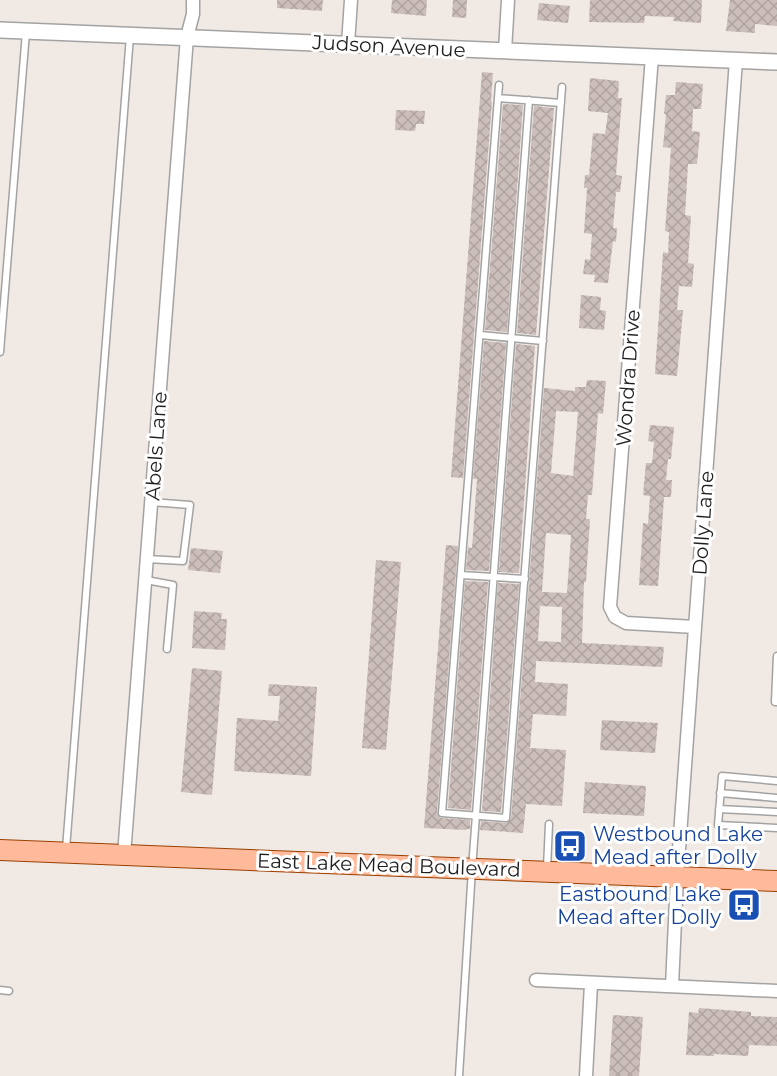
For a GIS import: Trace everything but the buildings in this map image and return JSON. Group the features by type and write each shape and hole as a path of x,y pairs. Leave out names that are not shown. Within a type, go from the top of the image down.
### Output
{"main road":[{"name":"East Lake Mead Boulevard","path":"0,850 777,881"}],"street":[{"name":"Abels Lane","path":"124,855 187,37 193,14 193,0"},
{"path":"348,44 351,0"},
{"path":"505,51 508,0"},
{"name":"Judson Avenue","path":"0,30 777,62"},
{"name":"Wondra Drive","path":"652,56 610,608 615,617 626,623 695,627"},
{"name":"Dolly Lane","path":"672,986 677,877 736,60"},
{"path":"536,980 777,991"},
{"path":"586,1076 591,984"}],"lane":[{"path":"0,352 26,31"},
{"path":"65,852 130,36"},
{"path":"499,85 442,813 506,818 562,87"},
{"path":"498,98 561,103"},
{"path":"459,1076 472,869 529,100"},
{"path":"480,335 543,341"},
{"path":"147,559 183,561 189,505 152,502"},
{"path":"461,575 525,579"},
{"path":"146,580 173,585 168,649"},
{"path":"777,656 775,702 777,702"},
{"path":"777,781 722,776 718,825 777,828"},
{"path":"720,793 777,798"},
{"path":"719,809 777,812"},
{"path":"547,872 549,824"},
{"path":"0,990 9,991"}],"place":[{"name":"Westbound Lake Mead after Dolly","path":"570,846"},
{"name":"Eastbound Lake Mead after Dolly","path":"744,905"}]}
